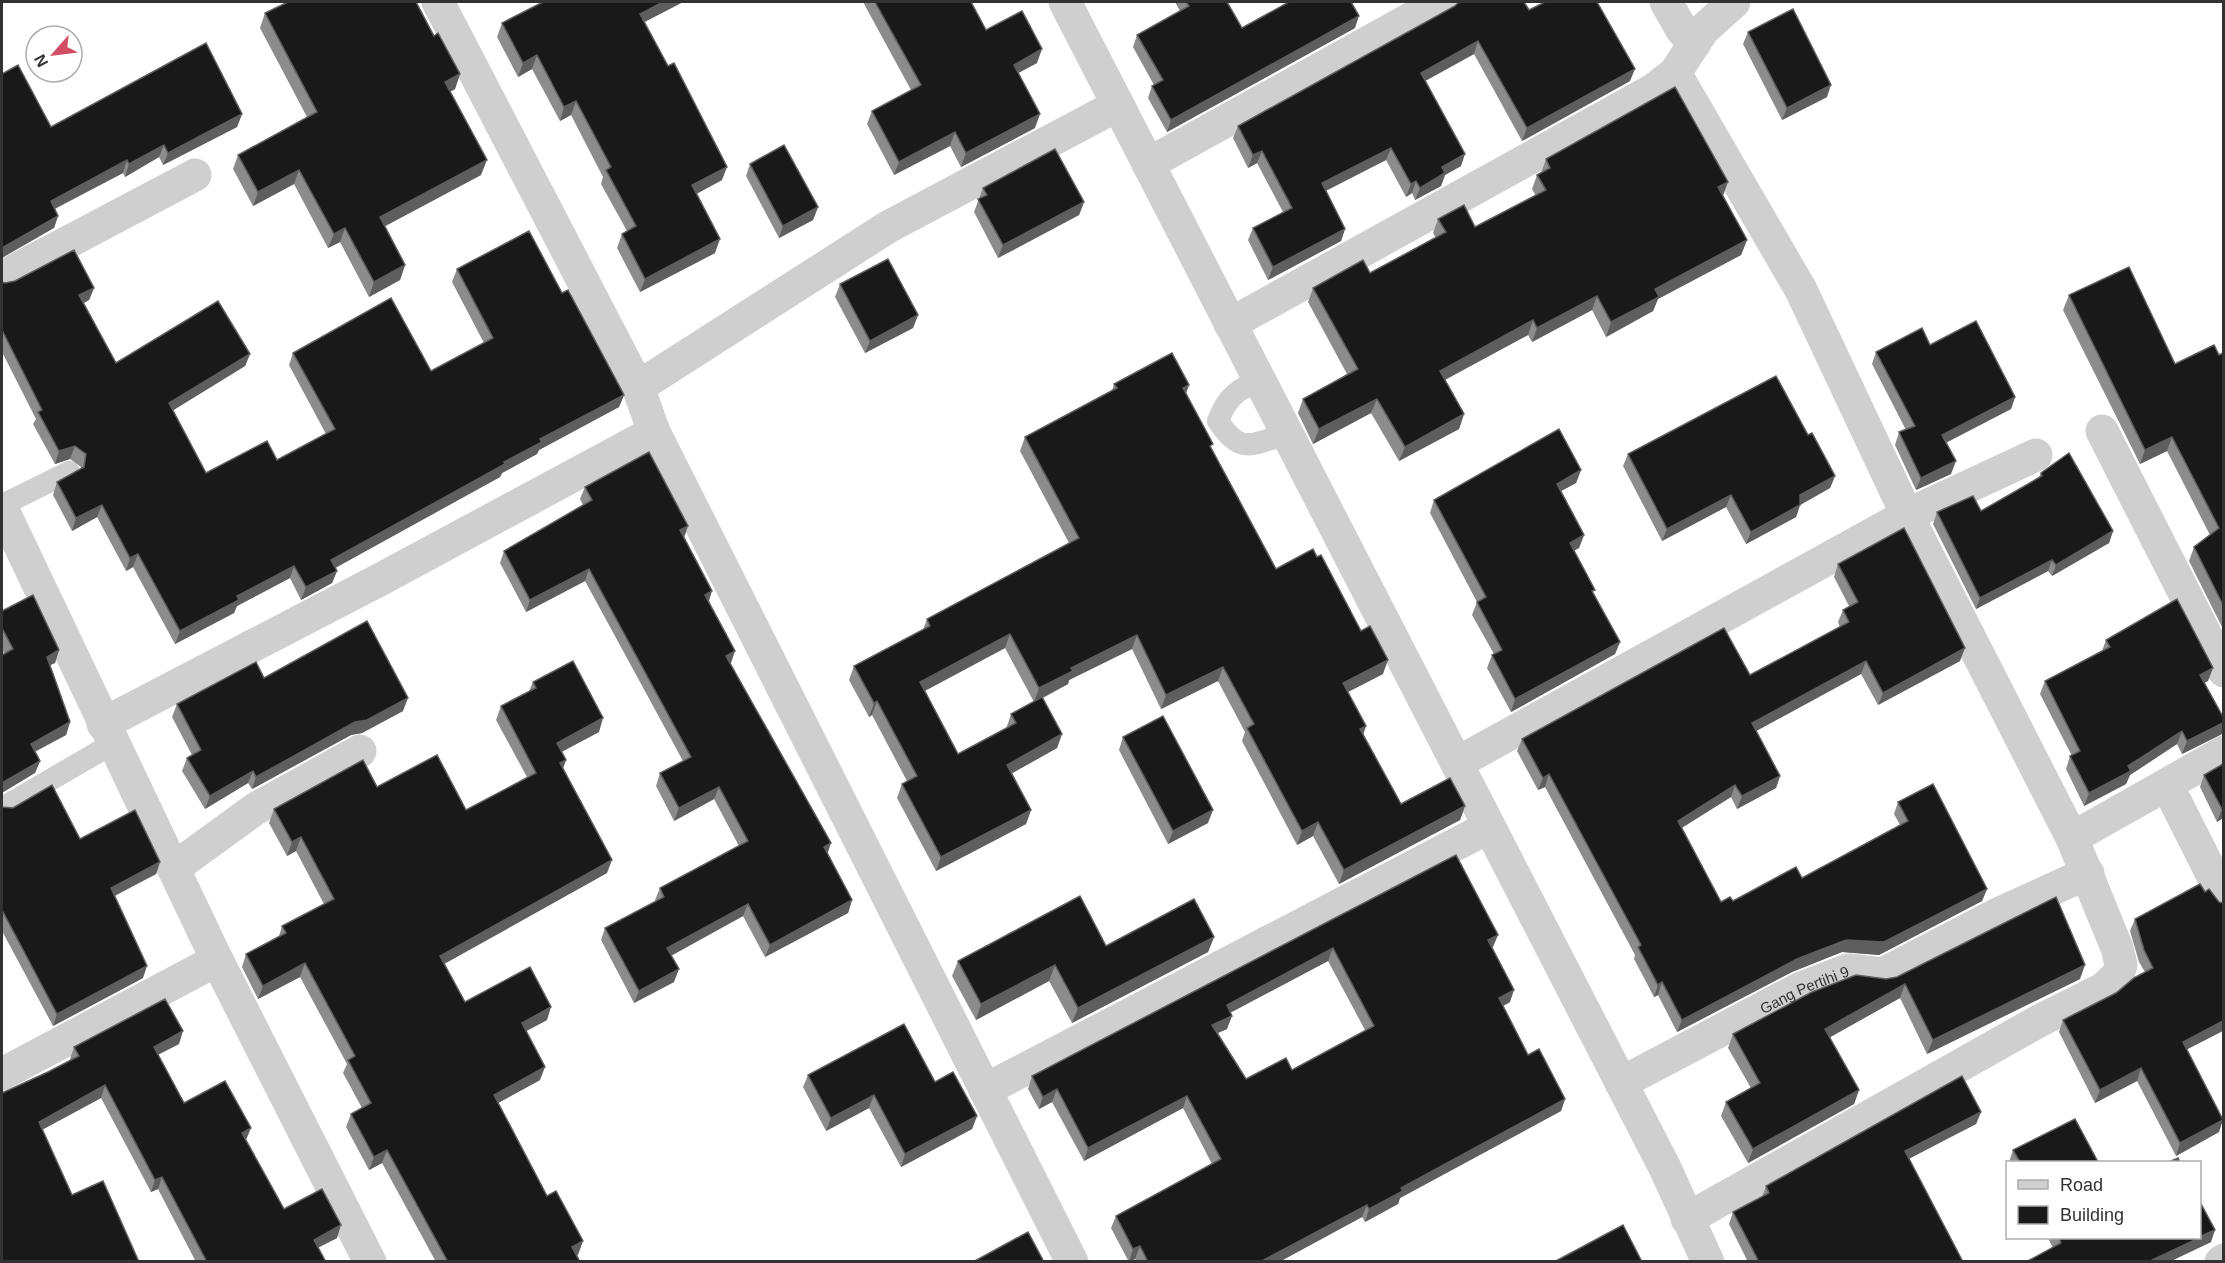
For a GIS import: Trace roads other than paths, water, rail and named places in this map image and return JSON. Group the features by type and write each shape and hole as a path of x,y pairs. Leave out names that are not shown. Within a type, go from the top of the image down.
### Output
{"street":[{"path":"438,2 638,387 654,432 1072,1262"},
{"path":"1065,2 1285,434 1665,1168 1708,1262"},
{"path":"1148,164 1441,2"},
{"path":"1666,2 1682,30 1695,43"},
{"path":"1230,324 1643,96 1675,73 1703,30 1734,2"},
{"path":"1675,73 1801,290 1907,515 2072,838 2088,873 2121,965 2118,975 2103,989 2038,1021 1688,1220"},
{"path":"638,387 888,227 1118,105"},
{"path":"2,277 195,175"},
{"path":"2102,431 2223,671"},
{"path":"108,734 654,432"},
{"path":"1457,763 1907,515 2036,455"},
{"path":"2,507 217,960 370,1262"},
{"path":"174,868 255,809 360,751"},
{"path":"2072,838 2223,752"},
{"path":"2167,785 2223,898"},
{"path":"985,1090 1489,827"},
{"name":"Gang Pertihi 9","path":"1621,1083 1799,989 1848,970 1883,974 2000,913 2088,873"},
{"path":"2,1074 217,960"}],"lane":[{"path":"1258,381 1238,389 1224,405 1218,421 1230,439 1249,446 1285,434"},
{"path":"2,507 69,472"},
{"path":"2,808 108,734"}]}
